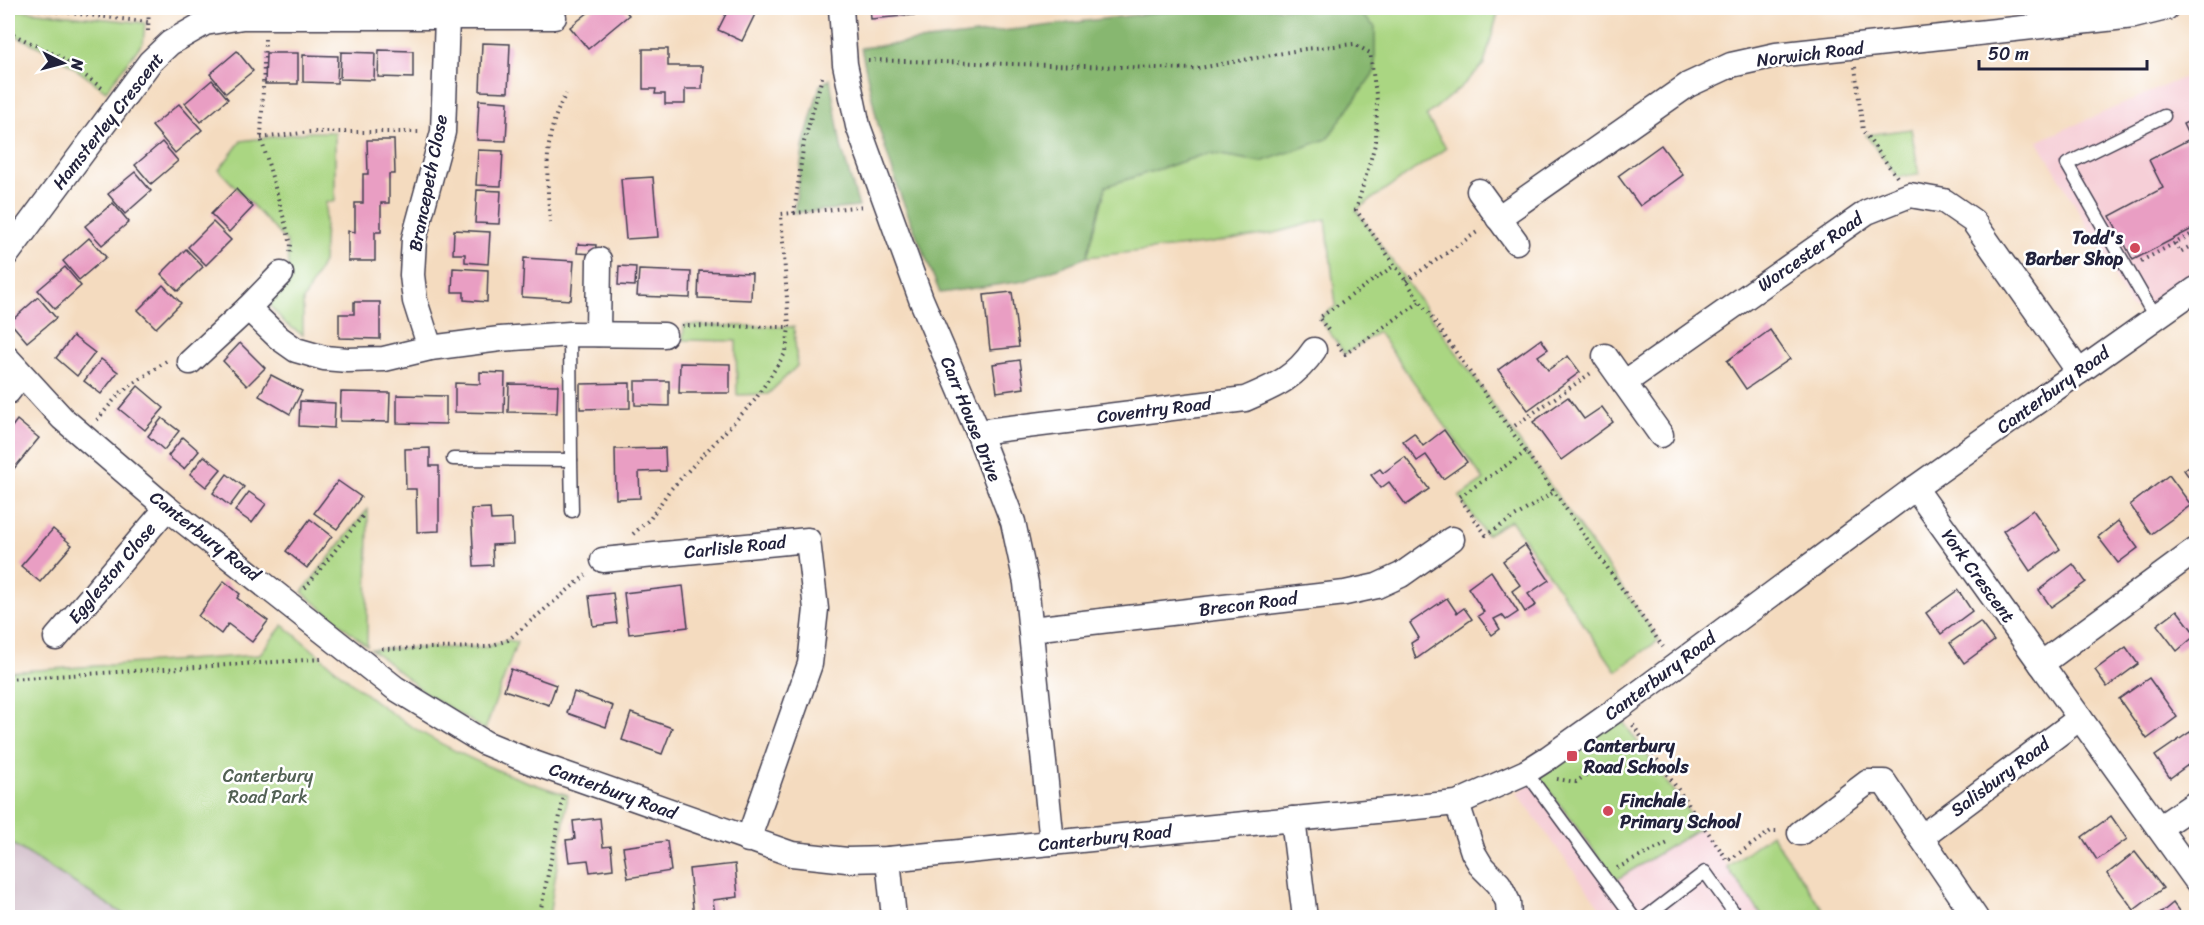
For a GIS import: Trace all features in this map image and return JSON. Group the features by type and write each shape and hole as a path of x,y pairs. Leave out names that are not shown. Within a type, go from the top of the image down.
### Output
{"street":[{"name":"Carr House Drive","path":"841,8 834,67 921,299 978,432 1013,522 1026,583 1052,843"},
{"name":"Norwich Road","path":"1498,218 1688,85 1731,65 1776,55 2134,16 2166,8"},
{"name":"Hamsterley Crescent","path":"8,253 150,62 170,43 205,24 243,17 348,12 447,17 525,12 554,17"},
{"name":"Brancepeth Close","path":"430,348 415,301 412,275 414,239 443,132 447,17"},
{"path":"1479,191 1515,242"},
{"path":"1910,195 1944,201 1973,221 2079,372"},
{"name":"Worcester Road","path":"1624,383 1867,212 1910,195"},
{"path":"598,334 599,260"},
{"path":"190,362 248,309 281,274"},
{"name":"Canterbury Road","path":"12,375 167,508 395,688 485,742 748,840 792,854 847,860 888,859 1456,803 1532,768 1620,707 1915,488 2196,289"},
{"path":"248,309 279,338 296,350 324,358 348,360 384,359 430,348 500,339 570,334 664,335"},
{"name":"Coventry Road","path":"978,432 1245,399 1275,386 1302,368 1314,350"},
{"path":"1607,359 1661,435"},
{"name":"York Crescent","path":"1915,488 2196,880"},
{"name":"Eggleston Close","path":"56,638 167,508"},
{"name":"Brecon Road","path":"1031,629 1345,592 1377,586 1401,575 1452,539"},
{"name":"Carlisle Road","path":"603,560 808,540 816,609 810,664 748,840"},
{"path":"2041,663 2196,550"},
{"name":"Salisbury Road","path":"1921,837 2080,718"},
{"path":"1800,833 1868,782 1884,782 1976,918"},
{"path":"1456,803 1473,852 1482,867 1499,884 1508,902 1509,918"},
{"path":"2159,828 2196,803"},
{"path":"1293,819 1305,918"},
{"path":"888,859 894,918"}],"lane":[{"path":"2155,316 2067,164 2164,116"},
{"path":"570,334 572,511"},
{"path":"453,459 571,460"},
{"path":"1532,768 1634,918"},
{"path":"1645,918 1706,872 1738,918"}],"path":[{"path":"27,8 148,22"},
{"path":"8,32 58,56 120,101"},
{"path":"265,43 261,138 291,244 290,262 281,274"},
{"path":"794,213 804,142 834,67 864,60 1194,69 1354,44 1370,53 1377,100 1376,141 1356,210 1676,664"},
{"path":"1853,48 1863,131 1910,195"},
{"path":"550,223 547,180 548,137 557,109 566,94"},
{"path":"261,138 310,132 443,132"},
{"path":"8,679 322,659 371,649 487,647 508,640 650,519 669,491 756,400 786,352 789,327 781,214 887,204"},
{"path":"1406,281 1498,218"},
{"path":"2127,268 2196,232"},
{"path":"2175,243 2180,252 2196,243"},
{"path":"1395,265 1319,318 1345,354 1420,302"},
{"path":"664,335 684,325 789,327"},
{"path":"1510,429 1607,359"},
{"path":"83,437 120,393 131,384 168,360 190,362"},
{"path":"1526,452 1460,497 1486,536 1554,492"},
{"path":"292,605 365,513"},
{"path":"1620,707 1728,861 1771,831 1800,833"},
{"path":"1532,768 1548,778 1576,782 1590,772"},
{"path":"539,918 568,774"},
{"path":"1615,869 1668,843"}],"shaded area":[{"path":"2196,72 2196,289 2155,317 2130,307 2088,227 2038,141"},
{"name":"Finchale Primary School","path":"1621,719 1763,917 1607,917 1517,793"},
{"path":"8,841 128,917 8,917"}],"green space":[{"path":"1194,8 1354,8 1375,27 1375,71 1327,139 1261,162 1209,153 1106,186 1087,257 1024,281 940,293 901,197 878,125 861,48"},
{"path":"1354,8 1494,8 1498,13 1484,64 1426,116 1446,148 1356,210 1659,640 1616,671 1511,520 1486,535 1459,497 1484,480 1378,332 1345,354 1319,318 1336,306 1326,219 1275,233 1205,244 1087,257 1106,186 1209,153 1261,162 1375,27"},
{"path":"8,9 145,23 143,42 106,91 58,56 8,32"},
{"path":"830,79 841,146 859,207 794,213 804,142 820,85"},
{"path":"1911,129 1919,174 1897,177 1866,135"},
{"path":"310,132 335,132 335,201 326,202 323,262 303,301 303,335 286,324 271,307 270,299 288,269 287,242 219,170 241,141"},
{"path":"684,325 794,327 797,366 768,394 737,395 736,341 683,340"},
{"path":"368,509 367,646 302,592"},
{"name":"Canterbury Road Park","path":"283,625 368,696 417,730 480,762 568,795 549,917 128,917 8,841 8,672 259,655"},
{"path":"508,640 517,642 485,730 428,695 371,649 487,647"},
{"path":"1621,719 1700,828 1616,880 1539,777"},
{"path":"1771,834 1828,917 1763,917 1727,867"}],"building":[{"path":"594,8 623,8 629,15 588,49 570,27"},
{"path":"729,8 758,8 742,41 718,30"},
{"path":"870,8 957,8 958,11 871,19"},
{"path":"482,43 510,44 508,92 480,91"},
{"path":"643,49 668,49 668,66 703,66 702,89 685,89 685,104 665,104 665,94 655,94 656,89 643,89"},
{"path":"379,50 413,51 413,78 378,77"},
{"path":"237,51 253,71 226,93 210,74"},
{"path":"341,52 375,53 374,80 340,79"},
{"path":"266,53 298,53 298,84 265,84"},
{"path":"303,55 338,56 337,83 303,82"},
{"path":"212,80 228,99 201,122 185,103"},
{"path":"479,100 508,102 506,141 477,140"},
{"path":"179,104 202,130 175,153 152,126"},
{"path":"2196,118 2196,227 2133,260 2110,216 2163,188 2149,160 2190,139 2183,124"},
{"path":"367,140 394,140 395,174 389,174 389,203 381,203 381,232 375,232 375,261 348,261 348,231 355,232 355,203 363,203 363,174 368,174"},
{"path":"162,142 178,161 151,184 135,165"},
{"path":"1661,145 1683,175 1640,206 1618,176"},
{"path":"478,150 503,151 501,186 476,185"},
{"path":"135,172 151,191 125,214 108,194"},
{"path":"653,177 658,237 626,239 621,179"},
{"path":"236,189 253,207 229,232 211,214"},
{"path":"477,190 501,191 499,224 475,223"},
{"path":"113,203 129,222 102,245 85,226"},
{"path":"213,222 231,240 206,265 188,247"},
{"path":"454,230 490,232 488,264 465,262 465,254 453,254"},
{"path":"89,238 106,257 79,280 63,261"},
{"path":"578,244 596,245 595,254 577,253"},
{"path":"186,249 203,267 178,291 161,274"},
{"path":"524,258 574,261 571,300 522,297"},
{"path":"619,266 636,267 635,286 618,285"},
{"path":"65,267 81,286 55,309 38,290"},
{"path":"453,268 488,270 487,302 464,300 464,292 452,292"},
{"path":"639,270 691,272 690,298 637,296"},
{"path":"699,271 752,273 751,300 698,298"},
{"path":"163,285 181,303 156,328 138,310"},
{"path":"1012,292 1019,347 990,350 984,295"},
{"path":"38,297 56,318 27,342 10,322"},
{"path":"354,302 380,302 380,339 339,338 339,314 354,314"},
{"path":"1770,330 1790,359 1746,389 1727,361"},
{"path":"73,336 95,353 77,376 56,358"},
{"path":"1541,339 1548,349 1538,356 1548,370 1568,356 1580,372 1528,410 1498,370"},
{"path":"240,343 265,368 247,386 223,361"},
{"path":"101,359 118,372 101,394 84,381"},
{"path":"1020,360 1024,388 997,392 993,364"},
{"path":"680,363 730,364 730,393 679,393"},
{"path":"480,372 505,373 504,413 455,412 455,383 480,384"},
{"path":"271,375 302,391 290,414 259,396"},
{"path":"635,381 669,381 669,406 635,405"},
{"path":"630,383 630,408 580,409 580,384"},
{"path":"509,384 558,385 557,413 508,412"},
{"path":"138,386 164,408 145,430 119,409"},
{"path":"341,392 390,393 389,422 340,421"},
{"path":"397,395 446,396 446,424 397,423"},
{"path":"1568,397 1584,419 1602,407 1613,422 1561,460 1533,422"},
{"path":"300,401 335,403 334,428 299,426"},
{"path":"162,418 179,431 164,450 148,436"},
{"path":"17,420 39,438 8,476 8,432"},
{"path":"1444,430 1467,462 1443,479 1426,455 1417,461 1403,441 1414,433 1423,446"},
{"path":"183,437 199,451 184,469 168,456"},
{"path":"430,448 430,466 439,466 439,531 417,532 416,489 406,489 405,449"},
{"path":"665,448 666,471 639,472 640,498 616,499 615,449"},
{"path":"204,456 221,469 206,487 190,474"},
{"path":"1405,457 1429,489 1406,505 1389,482 1381,488 1371,475 1380,469 1383,473"},
{"path":"2196,461 2196,487 2184,470"},
{"path":"227,474 244,487 230,506 213,493"},
{"path":"2169,475 2191,505 2151,534 2130,505"},
{"path":"338,481 361,497 337,529 314,513"},
{"path":"249,492 266,504 252,523 235,511"},
{"path":"490,508 491,520 512,519 513,544 492,545 493,565 474,566 471,509"},
{"path":"2033,510 2060,549 2030,571 2003,531"},
{"path":"310,519 332,536 307,568 286,551"},
{"path":"2118,521 2138,548 2118,563 2098,537"},
{"path":"53,529 72,545 40,582 21,566"},
{"path":"1525,545 1549,580 1528,594 1536,605 1525,612 1512,591 1520,585 1503,561"},
{"path":"2073,564 2086,582 2051,607 2039,590"},
{"path":"1491,571 1518,612 1506,620 1502,615 1494,619 1500,629 1492,635 1478,616 1484,612 1468,588"},
{"path":"224,581 240,594 237,598 268,621 252,642 228,624 221,634 198,616"},
{"path":"683,586 688,627 629,634 624,593"},
{"path":"1958,590 1972,611 1941,634 1926,613"},
{"path":"613,593 617,623 593,626 589,596"},
{"path":"1447,598 1457,613 1464,608 1472,619 1416,659 1411,643 1419,638 1410,623"},
{"path":"2177,610 2196,635 2177,651 2157,625"},
{"path":"1980,622 1994,641 1964,663 1950,643"},
{"path":"2126,647 2138,664 2107,687 2095,670"},
{"path":"511,669 556,685 549,705 504,690"},
{"path":"2149,678 2177,717 2147,739 2119,699"},
{"path":"574,692 613,706 606,727 567,713"},
{"path":"631,713 672,728 662,754 622,740"},
{"path":"2190,732 2196,740 2196,759 2170,778 2155,756"},
{"path":"2111,816 2127,839 2097,860 2082,837"},
{"path":"600,818 603,847 611,846 613,869 590,872 588,860 569,862 566,840 575,839 573,821"},
{"path":"667,841 671,871 628,878 623,847"},
{"path":"2135,852 2163,888 2134,910 2107,874"},
{"path":"735,864 738,897 713,900 715,914 694,917 689,869"},
{"path":"2173,903 2184,918 2155,918"}],"place":[{"name":"Todd's Barber Shop","path":"2135,248"},
{"name":"Canterbury Road Schools","path":"1572,756"},
{"name":"Finchale Primary School","path":"1608,811"}]}
